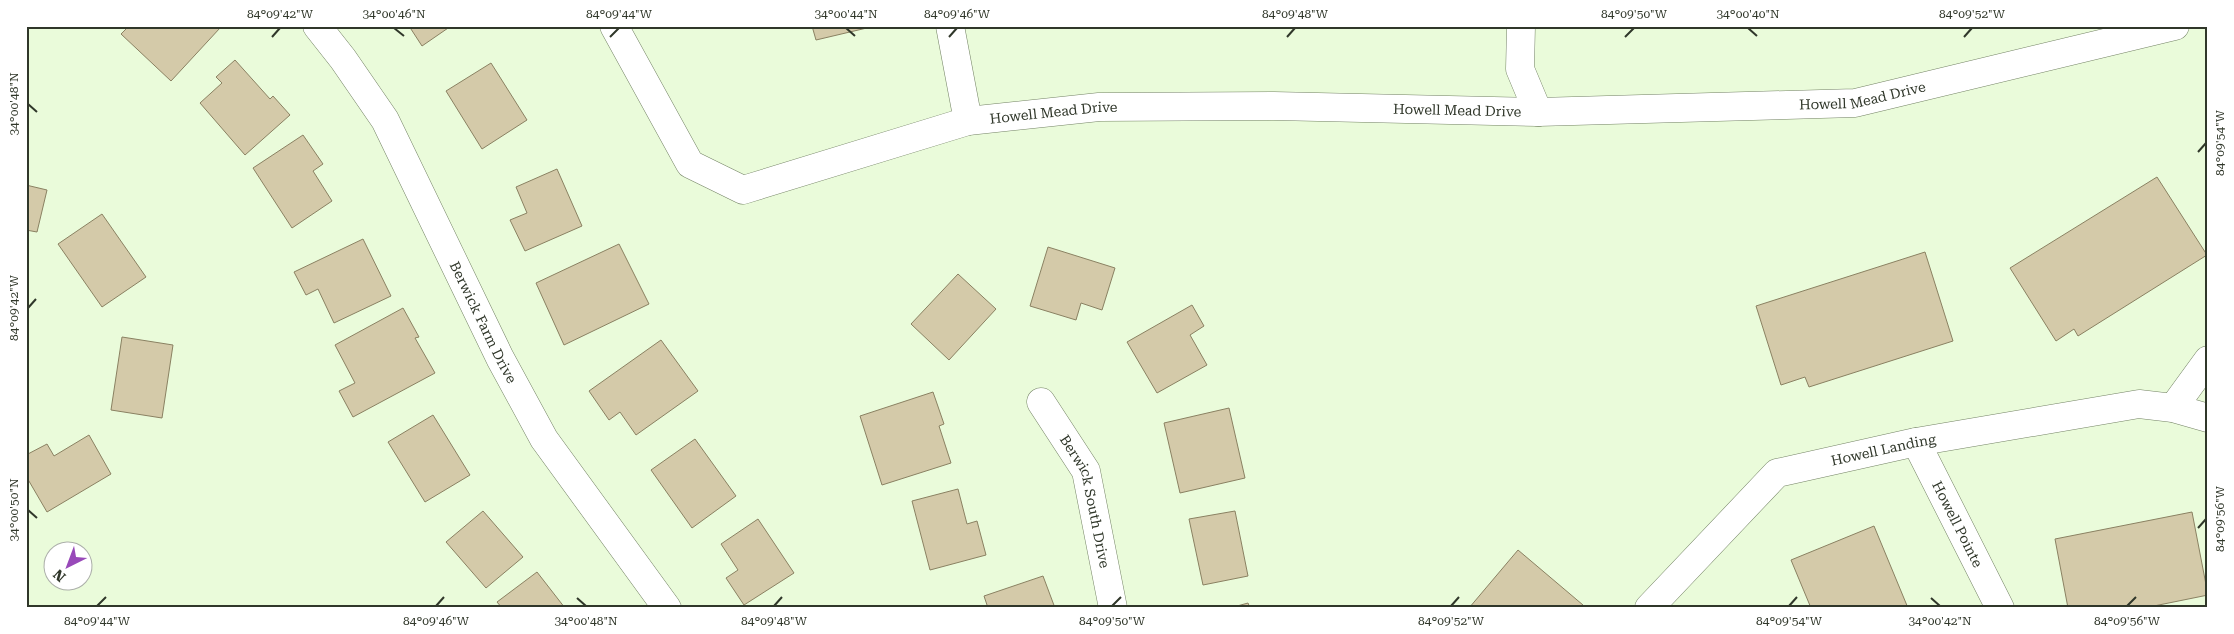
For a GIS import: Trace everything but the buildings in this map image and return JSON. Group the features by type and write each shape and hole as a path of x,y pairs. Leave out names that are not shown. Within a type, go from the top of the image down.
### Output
{"street":[{"name":"Berwick Farm Drive","path":"317,26 343,59 385,120 496,349 544,439 667,608"},
{"name":"Howell Mead Drive","path":"614,26 690,164 743,190 968,121 1099,107 1274,106 1538,112 1855,103 2170,27"},
{"path":"950,26 968,121"},
{"path":"1521,26 1520,69 1538,112"},
{"path":"2174,408 2208,360"},
{"name":"Berwick South Drive","path":"1042,402 1086,471 1113,608"},
{"name":"Howell Landing","path":"1649,608 1777,473 1916,442 2139,404 2174,408 2208,418"},
{"name":"Howell Pointe","path":"1916,442 2000,608"}]}
